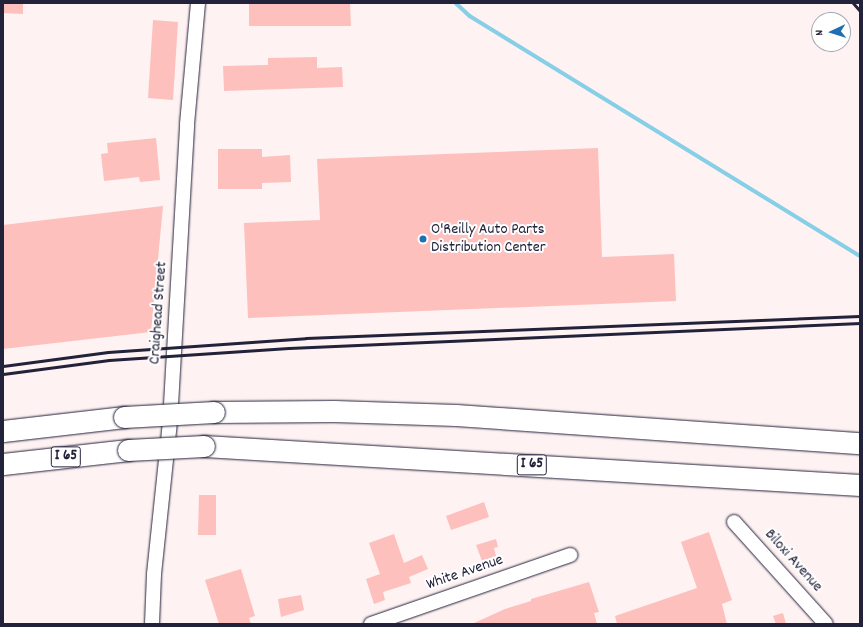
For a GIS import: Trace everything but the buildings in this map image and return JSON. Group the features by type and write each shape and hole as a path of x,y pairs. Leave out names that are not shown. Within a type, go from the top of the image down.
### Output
{"highway":[{"name":"I 65","path":"3,432 124,417 214,412 334,411 456,415 860,443"},
{"name":"I 65","path":"3,464 128,450 204,446 860,485"}],"street":[{"name":"Craighead Street","path":"152,624 154,574 170,422 186,139 198,3"},
{"name":"Biloxi Avenue","path":"734,522 826,624"},
{"name":"White Avenue","path":"371,624 570,555"}],"waterway":[{"path":"456,3 470,16 860,256"}],"railway":[{"path":"853,3 860,11"},
{"path":"3,366 108,352 306,338 860,316"},
{"path":"3,374 109,360 289,348 860,323"}],"place":[{"name":"O'Reilly Auto Parts Distribution Center","path":"423,239"}]}
